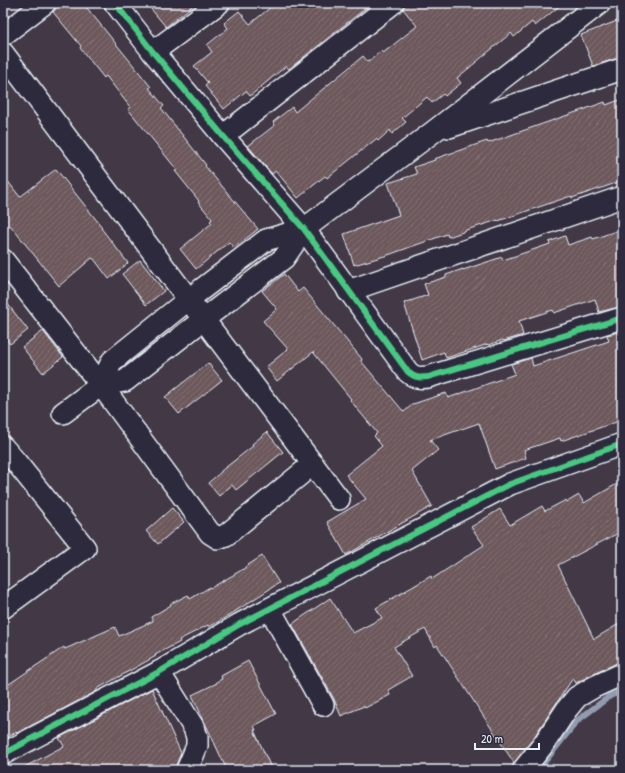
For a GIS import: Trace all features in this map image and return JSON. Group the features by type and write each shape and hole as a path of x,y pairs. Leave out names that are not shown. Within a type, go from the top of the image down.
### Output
{"street":[{"path":"3,35 46,3"},
{"path":"115,3 223,136 304,230 412,376 417,378 428,377 622,318"},
{"path":"154,52 218,3"},
{"path":"223,136 393,3"},
{"path":"63,413 101,385 125,381 204,318 284,258 304,230 600,3"},
{"path":"3,53 339,499"},
{"path":"433,132 622,69"},
{"path":"348,291 622,197"},
{"path":"101,385 112,361 266,240 304,230"},
{"path":"3,260 101,385 210,533 218,538 226,535 313,464"},
{"path":"3,754 159,672 240,624 510,484 622,444"},
{"path":"3,608 85,548 7,460"},
{"path":"270,609 323,705"},
{"path":"159,672 194,728 197,737 197,746 187,770"},
{"path":"523,770 543,745 567,709 577,697 622,674"}],"building":[{"path":"57,3 83,3 151,87 149,88 164,106 161,108 206,165 205,166 258,229 234,248 229,242 196,269 180,249 212,223 210,221 212,219 175,171 177,170 128,109 130,107 106,76 104,78 80,48 81,46 53,12"},
{"path":"146,3 196,3 166,27"},
{"path":"276,3 372,3 289,69 286,66 250,96 246,91 224,109 205,86 208,83 194,66 212,52 207,45 228,28 224,23 239,11 250,24"},
{"path":"405,3 563,3 535,26 532,22 514,37 511,33 457,78 461,83 445,96 443,94 432,103 427,97 402,118 406,122 392,134 390,130 378,141 376,139 327,178 325,176 298,198 276,171 272,174 248,146 275,125 273,122 292,107 295,112 363,56 368,62 381,51 383,53 417,26 403,9"},
{"path":"622,19 622,57 593,66 581,35"},
{"path":"622,99 622,181 572,198 571,196 448,237 447,234 388,255 354,265 344,234 399,215 388,183 417,174 414,167 435,160 434,159 487,141 488,143 605,102 606,105"},
{"path":"56,169 102,227 101,228 128,263 109,279 92,258 59,286 10,225 3,231 3,175 20,197"},
{"path":"622,229 622,306 599,312 595,299 554,313 553,310 519,321 523,335 488,344 446,358 444,352 422,360 404,303 428,295 424,284 446,277 446,275 463,269 502,257 503,260 550,244 549,242 565,236 568,245 592,237 593,239"},
{"path":"140,260 164,291 146,305 122,274"},
{"path":"284,274 298,292 303,288 404,412 413,404 446,393 448,398 515,374 511,364 531,358 533,366 609,341 607,335 622,331 622,420 561,441 560,438 524,450 526,458 495,469 479,423 430,440 438,450 412,471 432,506 346,555 327,522 366,499 346,475 382,446 374,436 377,433 313,352 277,381 266,367 288,349 263,321 277,309 262,291"},
{"path":"3,298 28,330 10,344 3,335"},
{"path":"43,331 63,357 43,373 22,347"},
{"path":"208,363 222,380 179,414 165,397"},
{"path":"267,432 283,452 236,490 232,485 219,496 208,483 253,446 252,444"},
{"path":"622,481 622,531 558,565 594,639 622,622 622,662 576,683 573,678 532,740 514,763 437,645 435,647 425,629 394,647 412,676 388,690 390,695 365,708 364,706 341,716 334,699 292,624 330,598 353,633 382,618 376,608 431,576 432,579 484,545 471,527 500,509 510,525 542,506 545,511 566,500 567,502 579,495 584,503"},
{"path":"172,508 184,522 158,544 146,531"},
{"path":"262,556 279,583 228,616 209,627 208,625 179,640 180,642 97,689 97,691 3,740 3,688 64,647 65,649 115,627 119,636 153,621 151,617 171,605 170,604 188,595 190,599 245,568"},
{"path":"248,661 276,714 254,726 256,730 254,730 272,770 227,770 192,695 217,683 216,682 222,679 221,676"},
{"path":"152,689 181,753 175,770 19,770 64,746 59,738"}],"waterway":[{"path":"538,770 578,720 610,696 622,691"}],"cycle path":[{"path":"115,3 153,52 223,136 304,229 408,372 415,376 428,377 622,318"},
{"path":"3,754 159,672 240,624 510,484 622,444"}]}
